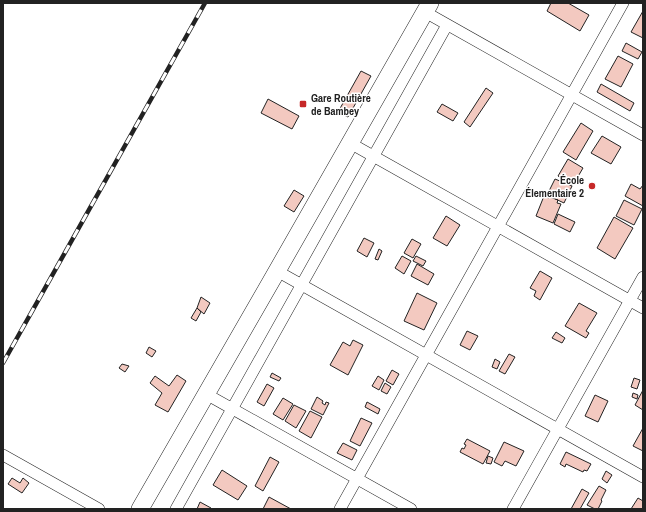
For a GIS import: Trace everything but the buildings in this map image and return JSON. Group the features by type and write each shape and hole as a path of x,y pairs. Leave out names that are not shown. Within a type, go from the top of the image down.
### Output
{"main road":[{"path":"140,509 427,8"}],"street":[{"path":"340,509 623,3"},
{"path":"427,8 447,25 643,135"},
{"path":"176,509 447,25"},
{"path":"350,144 643,308"},
{"path":"277,271 643,477"},
{"path":"513,509 643,277"},
{"path":"206,394 411,509"},
{"path":"3,455 99,509"}],"railway":[{"path":"3,363 205,3"}],"place":[{"name":"Gare Routière de Bambey","path":"303,104"},
{"name":"École Élementaire 2","path":"592,186"}]}
